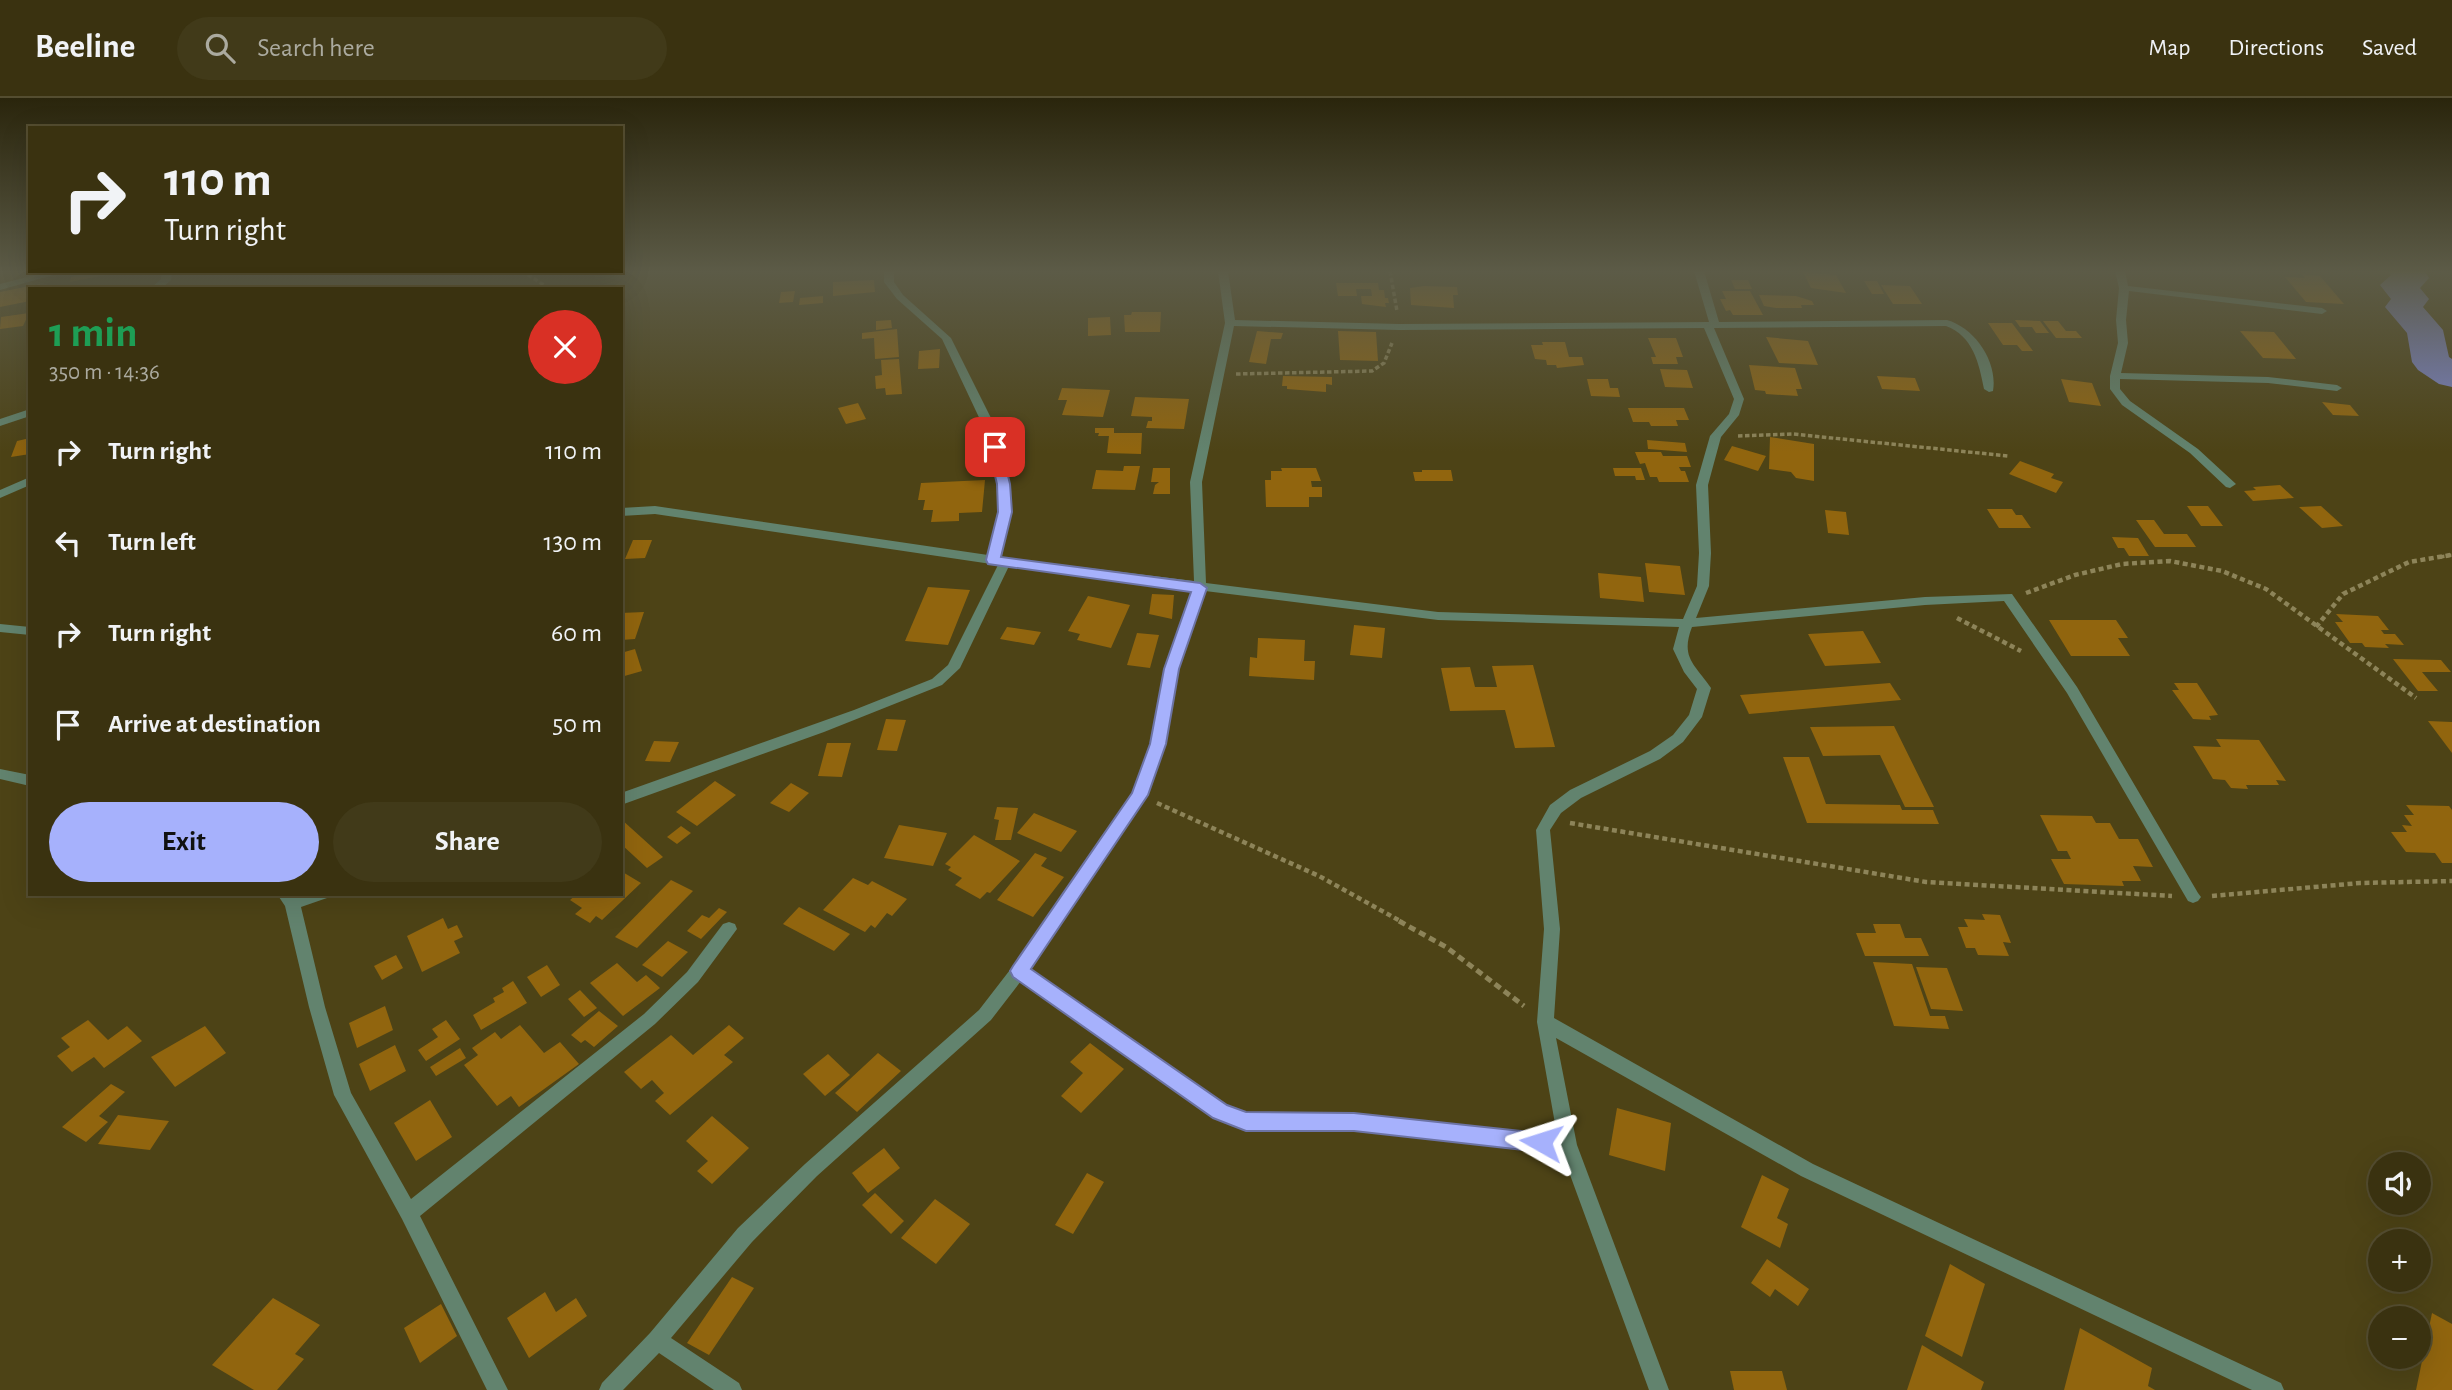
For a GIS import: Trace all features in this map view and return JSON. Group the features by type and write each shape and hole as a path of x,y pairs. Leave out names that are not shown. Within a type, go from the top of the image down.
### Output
{"street":[{"path":"623,798 730,757 815,730 937,682 953,668 999,561 1005,512 1004,484 990,428 946,338 938,331"},
{"path":"609,1390 657,1340 745,1235 811,1170 895,1098 985,1015 1020,971 1139,795 1158,744 1171,669 1200,588 1196,482 1229,331"},
{"path":"1660,1390 1568,1145 1545,1022 1552,929 1543,831 1556,806 1600,781 1634,768 1656,754 1689,726 1702,706 1704,688 1689,669 1680,649 1687,622 1703,586 1705,553 1702,485 1716,436 1734,415 1740,398 1714,331"},
{"path":"1965,331 1984,359 1989,389"},
{"path":"2122,331 2123,343 2115,376 2115,389 2126,403 2194,451 2230,484"},
{"path":"2115,376 2268,380 2337,388"},
{"path":"0,423 28,413"},
{"path":"0,494 28,481"},
{"path":"623,512 655,510 999,561 1438,616 1687,622 1925,601 2008,597 2072,690 2193,898"},
{"path":"0,628 28,631"},
{"path":"0,774 28,781"},
{"path":"308,896 289,899 343,1095 409,1213 498,1390"},
{"path":"409,1213 620,1046 708,962 729,929"},
{"path":"1020,971 1220,1111 1246,1121 1354,1122 1568,1145"},
{"path":"1545,1022 1807,1170 2274,1390"},
{"path":"657,1340 732,1390"}],"path":[{"path":"1221,374 1372,371 1384,363 1397,331"},
{"path":"1716,436 1793,434 2008,456"},
{"path":"2316,627 2343,594 2409,562 2452,555"},
{"path":"2008,597 2075,575 2122,564 2170,561 2222,570 2266,589 2416,698"},
{"path":"1925,601 2023,653"},
{"path":"1139,795 1319,876 1446,947 1545,1022"},
{"path":"1547,819 1926,882 2193,898 2360,884 2452,881"}],"building":[{"path":"897,331 899,357 875,359 874,338 862,339 862,333"},
{"path":"1088,331 1111,331 1111,335 1088,336"},
{"path":"1257,331 1283,333 1281,339 1271,339 1266,364 1249,362"},
{"path":"1338,331 1376,332 1378,361 1340,360"},
{"path":"1994,331 2018,331 2033,351 2022,351 2017,345 2003,345"},
{"path":"2051,331 2076,331 2082,338 2056,338"},
{"path":"2240,331 2274,332 2296,359 2263,358"},
{"path":"1766,337 1808,341 1818,365 1779,363"},
{"path":"1648,338 1676,338 1683,357 1676,357 1678,364 1653,364 1651,357 1656,357"},
{"path":"1542,342 1565,342 1569,357 1582,357 1584,365 1557,368 1556,365 1547,365 1546,360 1535,359 1531,345 1543,345"},
{"path":"940,349 939,368 918,369 919,351"},
{"path":"899,359 902,394 886,395 885,388 876,389 875,376 882,375 881,360"},
{"path":"1749,365 1795,368 1802,389 1796,389 1798,396 1766,394 1765,391 1755,390"},
{"path":"1660,369 1687,370 1693,388 1665,387"},
{"path":"1283,376 1332,377 1332,385 1326,384 1326,392 1287,389 1287,386 1282,386"},
{"path":"1877,376 1915,378 1920,391 1882,389"},
{"path":"1587,379 1608,379 1610,388 1618,388 1620,397 1591,396"},
{"path":"2061,379 2092,383 2101,406 2069,402"},
{"path":"1062,388 1110,390 1103,417 1062,415 1067,400 1058,400"},
{"path":"1135,397 1189,399 1184,429 1146,428 1152,417 1131,416"},
{"path":"2322,402 2350,405 2359,416 2333,415"},
{"path":"858,403 866,419 846,424 838,408"},
{"path":"1628,408 1684,408 1689,420 1676,420 1678,426 1651,426 1649,422 1633,422"},
{"path":"1095,428 1114,428 1114,433 1142,433 1141,454 1107,453 1109,436 1098,436"},
{"path":"1770,437 1814,444 1814,481 1796,478 1791,472 1769,469"},
{"path":"28,438 28,454 11,457 17,441"},
{"path":"1647,440 1685,443 1687,452 1648,449"},
{"path":"1732,446 1766,456 1758,471 1724,460"},
{"path":"1635,452 1687,456 1691,467 1679,467 1681,471 1685,471 1689,482 1659,482 1657,477 1650,477 1645,463 1640,464"},
{"path":"2020,461 2054,474 2051,478 2063,482 2056,493 2009,474"},
{"path":"1124,466 1140,466 1135,490 1092,489 1096,470 1123,471"},
{"path":"1153,468 1170,468 1170,494 1153,494 1155,485 1159,482 1151,482"},
{"path":"1281,468 1316,468 1321,481 1311,481 1312,487 1322,487 1322,497 1309,497 1309,507 1266,507 1265,480 1271,480 1271,471 1282,471"},
{"path":"1613,468 1641,468 1645,480 1636,480 1635,476 1615,476"},
{"path":"1451,470 1453,481 1415,481 1413,472"},
{"path":"985,480 982,512 959,513 959,521 931,522 933,510 923,510 925,500 918,500 921,483"},
{"path":"2280,485 2294,498 2253,501 2244,491 2256,490 2253,487"},
{"path":"2187,506 2208,506 2223,526 2201,526"},
{"path":"2321,506 2343,526 2322,528 2299,507"},
{"path":"1987,509 2012,509 2016,515 2022,515 2031,528 1999,528"},
{"path":"1825,510 1846,512 1849,535 1828,533"},
{"path":"2136,520 2154,520 2164,534 2187,534 2196,547 2155,547"},
{"path":"2112,537 2138,538 2149,556 2129,556 2124,548 2118,548"},
{"path":"633,540 652,540 645,558 625,559"},
{"path":"1645,563 1680,566 1685,595 1649,592"},
{"path":"1598,573 1641,577 1644,602 1600,598"},
{"path":"928,587 970,590 948,645 905,641"},
{"path":"1152,594 1174,595 1172,619 1149,614"},
{"path":"1088,596 1130,605 1111,648 1077,640 1080,634 1068,631"},
{"path":"644,612 635,639 623,640 623,613"},
{"path":"2336,614 2378,616 2389,630 2381,630 2384,634 2395,634 2404,645 2385,644 2389,648 2350,643 2335,622 2343,622"},
{"path":"2049,620 2116,620 2128,638 2118,638 2130,656 2071,656"},
{"path":"1354,625 1385,628 1382,658 1350,655"},
{"path":"1007,627 1041,632 1034,645 1000,639"},
{"path":"1863,631 1881,663 1825,666 1808,634"},
{"path":"1137,633 1159,635 1150,668 1127,665"},
{"path":"1258,638 1305,640 1304,661 1315,661 1314,680 1249,676 1250,657 1257,658"},
{"path":"635,649 642,671 623,676 623,652"},
{"path":"2393,659 2441,660 2451,672 2422,672 2438,691 2418,691"},
{"path":"1533,665 1555,747 1515,748 1505,710 1450,711 1441,668 1470,667 1475,687 1497,687 1492,666"},
{"path":"1890,683 1901,700 1749,714 1740,695"},
{"path":"2174,683 2197,683 2218,715 2209,716 2211,720 2193,719 2172,690 2179,690"},
{"path":"886,719 906,720 897,751 877,750"},
{"path":"2428,721 2452,722 2452,753"},
{"path":"1894,726 1934,807 1905,807 1880,755 1823,756 1810,727"},
{"path":"2216,739 2259,740 2286,781 2276,780 2279,785 2246,785 2248,789 2231,788 2225,780 2213,779 2193,746 2221,747"},
{"path":"654,741 679,742 670,762 645,761"},
{"path":"827,743 851,743 842,777 818,776"},
{"path":"1783,757 1809,757 1826,804 1900,805 1902,810 1933,810 1939,824 1807,823"},
{"path":"715,781 736,795 697,826 676,812"},
{"path":"791,783 809,793 789,812 770,803"},
{"path":"2406,805 2449,806 2452,810 2452,863 2442,863 2435,853 2406,852 2391,832 2407,832 2402,825 2412,826 2404,815 2414,815"},
{"path":"997,807 1018,808 1011,840 995,840 999,820 994,819"},
{"path":"1034,813 1077,831 1061,852 1017,833"},
{"path":"2040,815 2092,816 2096,823 2110,823 2119,839 2138,839 2153,867 2133,866 2141,881 2122,881 2124,886 2064,884 2051,859 2071,859 2067,851 2058,851"},
{"path":"623,821 663,857 647,868 623,846"},
{"path":"899,825 947,833 933,866 884,858"},
{"path":"681,826 691,833 677,844 667,837"},
{"path":"974,835 1020,861 990,893 987,892 980,899 955,885 962,878 948,870 951,867 945,864"},
{"path":"1035,853 1047,858 1041,866 1064,877 1033,917 997,900"},
{"path":"623,872 641,883 602,920 596,916 590,923 575,914 582,908 570,900 575,896 623,896"},
{"path":"853,878 868,885 872,881 907,899 892,916 887,913 875,928 871,925 865,932 823,910"},
{"path":"671,880 693,891 637,948 615,937"},
{"path":"799,907 850,934 834,951 783,924"},
{"path":"719,908 727,912 701,939 687,931 702,915 709,918"},
{"path":"1982,914 2000,915 2011,943 2003,942 2009,956 1978,955 1975,948 1966,948 1958,927 1968,927 1964,919 1985,920"},
{"path":"443,918 448,929 457,925 463,937 454,941 460,953 422,972 407,936"},
{"path":"1873,924 1900,924 1905,938 1921,938 1929,956 1865,956 1856,933 1876,933"},
{"path":"668,941 688,952 662,977 642,965"},
{"path":"396,955 403,968 382,980 374,966"},
{"path":"1873,962 1912,964 1930,1016 1945,1016 1949,1029 1894,1026"},
{"path":"617,963 637,982 646,975 660,988 623,1016 590,983"},
{"path":"547,965 560,985 541,997 527,977"},
{"path":"1916,967 1947,968 1963,1011 1931,1009"},
{"path":"513,981 527,1003 481,1030 473,1015 495,1002 493,998 504,992 502,988"},
{"path":"580,990 597,1008 584,1017 568,999"},
{"path":"385,1006 393,1030 357,1048 349,1023"},
{"path":"599,1011 618,1026 594,1047 585,1040 581,1043 571,1035"},
{"path":"88,1020 108,1040 127,1026 142,1041 104,1068 94,1057 72,1072 57,1056 70,1047 61,1038"},
{"path":"446,1020 460,1039 426,1061 418,1050 438,1037 432,1029"},
{"path":"520,1025 544,1053 560,1042 579,1064 519,1107 511,1096 497,1106 464,1065 478,1055 472,1048 495,1032 501,1039"},
{"path":"729,1025 744,1038 724,1055 733,1062 670,1115 655,1101 664,1093 652,1080 641,1089 624,1072 671,1035 693,1055"},
{"path":"205,1026 226,1053 175,1087 151,1057"},
{"path":"1090,1043 1124,1069 1081,1113 1061,1096 1083,1073 1070,1062"},
{"path":"395,1045 406,1071 370,1091 359,1064"},
{"path":"460,1048 466,1058 436,1076 430,1067"},
{"path":"878,1053 901,1071 857,1112 835,1093"},
{"path":"828,1054 850,1075 825,1096 803,1074"},
{"path":"111,1084 125,1092 99,1116 108,1122 86,1142 62,1127"},
{"path":"430,1100 452,1137 416,1161 394,1123"},
{"path":"1617,1108 1671,1123 1665,1171 1609,1155"},
{"path":"118,1115 169,1121 150,1150 98,1144"},
{"path":"712,1116 749,1148 712,1184 697,1171 708,1161 686,1141"},
{"path":"884,1148 900,1168 868,1193 852,1173"},
{"path":"1087,1173 1104,1182 1073,1234 1055,1225"},
{"path":"1762,1175 1789,1189 1777,1218 1788,1224 1780,1248 1741,1227"},
{"path":"875,1193 904,1221 891,1234 862,1205"},
{"path":"935,1199 970,1224 936,1264 901,1238"},
{"path":"1767,1259 1809,1289 1798,1306 1775,1289 1770,1297 1751,1283"},
{"path":"1950,1264 1985,1284 1962,1357 1925,1336"},
{"path":"732,1277 754,1288 709,1355 687,1343"},
{"path":"545,1292 556,1312 576,1298 587,1316 529,1358 507,1318"},
{"path":"273,1298 320,1325 295,1354 304,1359 277,1390 254,1390 212,1365"},
{"path":"441,1304 457,1336 420,1363 404,1328"},
{"path":"2432,1313 2452,1324 2452,1390 2416,1390 2420,1369 2431,1369"},
{"path":"2080,1328 2152,1368 2148,1386 2155,1390 2064,1390"},
{"path":"1922,1345 1984,1382 1981,1390 1907,1390"},
{"path":"1730,1371 1782,1371 1787,1390 1734,1390"}],"waterway":[{"path":"2425,331 2431,362 2452,376"}],"route":[{"path":"995,447 1004,484 1005,512 993,560 1200,588 1171,669 1158,744 1139,795 1020,971 1220,1111 1246,1121 1354,1122 1541,1142"}]}
